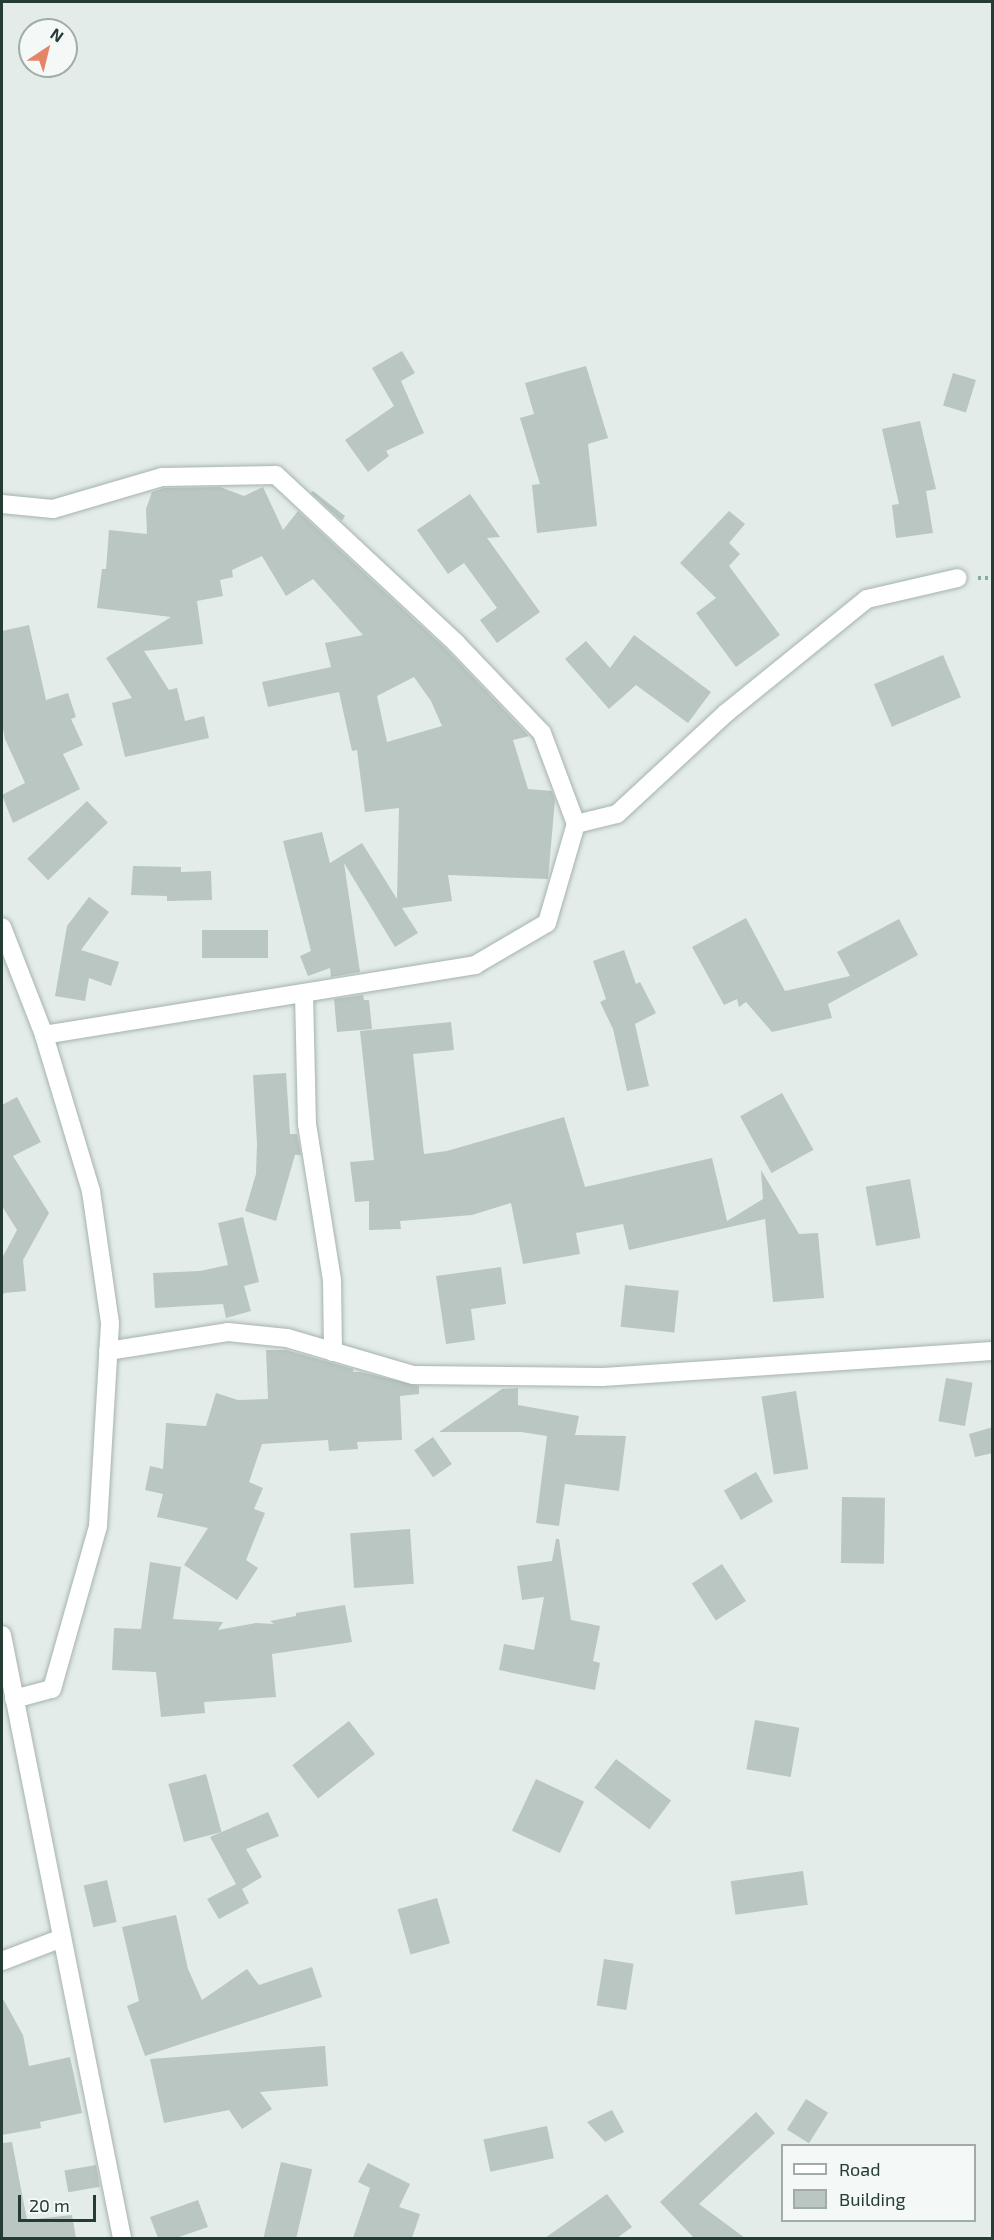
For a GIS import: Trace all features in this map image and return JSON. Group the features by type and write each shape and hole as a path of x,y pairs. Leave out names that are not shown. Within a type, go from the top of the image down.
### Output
{"street":[{"path":"2,504 53,509 162,477 276,475 456,643 542,733 576,824 547,922 475,965 44,1035"},
{"path":"576,824 617,814 726,713 867,599 958,578"},
{"path":"2,927 44,1035 91,1191 110,1323 98,1526 52,1689 14,1699"},
{"path":"304,993 307,1124 332,1280 333,1352"},
{"path":"108,1351 228,1332 287,1338 413,1375 602,1377 993,1351"},
{"path":"2,1635 122,2238"},
{"path":"2,1962 62,1938"}],"building":[{"path":"402,351 415,373 401,381 424,433 386,451 389,456 368,472 345,440 394,406 372,368"},
{"path":"586,366 608,438 588,444 597,526 537,533 532,485 540,484 520,418 534,414 525,383"},
{"path":"953,373 976,380 966,413 943,406"},
{"path":"920,421 936,489 926,491 933,533 896,538 892,505 899,504 882,429"},
{"path":"220,487 244,496 263,487 283,530 298,511 448,651 529,736 513,740 528,789 552,791 555,800 548,879 448,875 452,901 402,908 418,933 395,947 344,863 360,972 331,977 330,968 308,976 300,956 311,951 283,841 322,832 330,863 362,843 397,899 399,808 365,812 357,750 352,751 339,692 268,707 262,682 331,667 325,643 363,635 313,579 286,596 262,556 232,570 233,577 220,580 223,596 197,601 203,644 144,651 169,690 177,688 185,721 204,716 209,738 125,757 112,703 132,698 106,658 171,617 97,608 102,569 106,569 109,530 147,534 146,509 152,492 164,488","holes":["414,677 431,701 442,726 387,742 377,696"]},
{"path":"313,491 345,516 342,521 311,493"},
{"path":"470,494 500,537 487,538 540,612 497,643 480,620 497,608 464,563 448,574 417,530"},
{"path":"729,511 745,524 729,543 740,554 729,566 780,635 736,667 696,613 716,598 680,563"},
{"path":"29,625 46,700 68,693 76,717 71,719 83,745 63,754 80,789 13,823 2,795 25,783 5,739 2,723 2,631"},
{"path":"634,635 711,692 688,723 636,685 609,709 565,659 586,641 610,668"},
{"path":"943,655 961,697 892,727 874,684"},
{"path":"87,801 108,823 48,880 27,859"},
{"path":"133,866 181,867 181,872 211,871 212,900 167,901 167,896 131,895"},
{"path":"89,897 109,912 81,950 119,962 111,986 89,978 85,1001 55,996 67,926"},
{"path":"746,918 785,991 850,976 837,952 899,919 918,955 828,1004 832,1018 772,1032 746,1002 739,1007 737,999 724,1005 692,947"},
{"path":"202,930 268,930 268,958 202,958"},
{"path":"624,950 636,984 640,982 656,1013 635,1024 649,1086 627,1091 613,1029 600,1002 606,999 593,961"},
{"path":"363,995 364,1000 369,1000 372,1029 337,1032 334,999"},
{"path":"451,1022 454,1050 413,1054 424,1154 447,1151 564,1117 585,1187 712,1158 727,1221 763,1199 761,1170 799,1234 818,1233 824,1298 773,1302 765,1219 629,1250 623,1224 576,1233 580,1254 523,1264 511,1203 472,1215 400,1221 401,1229 369,1230 369,1201 355,1202 350,1162 374,1160 360,1031"},
{"path":"286,1073 290,1134 297,1134 301,1155 295,1155 276,1221 245,1211 256,1174 257,1144 253,1075"},
{"path":"782,1093 814,1150 772,1173 740,1116"},
{"path":"17,1097 41,1142 13,1156 49,1213 23,1260 26,1291 4,1293 2,1297 2,1258 17,1230 2,1206 2,1105"},
{"path":"910,1179 920,1238 876,1246 866,1187"},
{"path":"243,1217 259,1282 244,1286 251,1311 226,1318 223,1304 155,1308 153,1273 200,1271 228,1265 218,1223"},
{"path":"501,1267 506,1304 471,1309 475,1340 446,1344 436,1276"},
{"path":"625,1285 679,1291 674,1332 621,1327"},
{"path":"266,1350 286,1350 353,1369 353,1372 419,1386 419,1394 400,1396 402,1440 357,1442 358,1449 329,1451 328,1440 262,1444 249,1482 263,1488 254,1509 265,1513 246,1560 258,1568 237,1600 184,1565 208,1528 157,1517 163,1494 145,1490 150,1466 163,1469 166,1423 206,1426 216,1393 238,1400 268,1399"},
{"path":"946,1378 973,1383 965,1426 938,1421"},
{"path":"518,1388 518,1405 579,1416 575,1435 626,1436 619,1491 565,1484 559,1526 536,1523 547,1436 521,1432 439,1432 502,1389"},
{"path":"796,1391 808,1469 774,1475 761,1396"},
{"path":"993,1427 993,1453 975,1457 969,1434"},
{"path":"433,1437 452,1464 433,1477 414,1450"},
{"path":"756,1472 773,1501 741,1520 724,1490"},
{"path":"842,1497 885,1498 884,1564 841,1563"},
{"path":"410,1529 414,1584 354,1588 350,1533"},
{"path":"556,1539 559,1539 571,1620 600,1626 593,1661 600,1663 595,1690 499,1670 504,1644 534,1650 544,1597 522,1600 517,1566 552,1561"},
{"path":"150,1562 181,1567 173,1619 223,1622 218,1630 256,1623 274,1624 270,1621 296,1616 296,1613 345,1605 352,1642 272,1654 276,1697 204,1702 205,1713 161,1717 156,1672 112,1670 114,1628 141,1629"},
{"path":"722,1564 746,1601 716,1621 692,1584"},
{"path":"755,1720 799,1728 791,1777 746,1769"},
{"path":"349,1721 375,1754 318,1798 292,1765"},
{"path":"616,1759 671,1801 649,1829 594,1788"},
{"path":"206,1774 222,1832 184,1842 168,1784"},
{"path":"536,1779 584,1801 560,1853 512,1831"},
{"path":"268,1812 279,1836 246,1849 262,1877 242,1889 249,1903 219,1919 207,1899 236,1884 210,1837"},
{"path":"803,1871 808,1905 735,1915 731,1881"},
{"path":"107,1880 117,1922 93,1927 84,1885"},
{"path":"437,1898 450,1943 411,1954 398,1909"},
{"path":"176,1915 188,1969 202,2000 247,1969 259,1985 312,1967 322,1997 145,2056 127,2006 139,2001 122,1927"},
{"path":"604,1959 634,1964 626,2010 597,2005"},
{"path":"2,1997 23,2035 29,2066 70,2057 82,2113 40,2122 41,2128 2,2135"},
{"path":"325,2046 328,2086 260,2092 272,2109 242,2129 229,2110 164,2123 150,2059"},
{"path":"806,2099 828,2113 809,2143 787,2130"},
{"path":"612,2110 624,2132 605,2142 587,2122"},
{"path":"756,2112 775,2133 699,2204 745,2238 694,2238 660,2202"},
{"path":"547,2126 554,2158 490,2172 483,2140"},
{"path":"12,2142 27,2220 72,2215 76,2238 2,2238 2,2143"},
{"path":"281,2162 312,2169 296,2238 263,2238"},
{"path":"368,2163 410,2184 399,2207 420,2214 412,2238 353,2238 370,2188 358,2182"},
{"path":"96,2165 100,2187 68,2192 64,2171"},
{"path":"607,2194 632,2227 617,2238 545,2238"},
{"path":"198,2200 208,2227 176,2238 158,2238 150,2217"}]}
